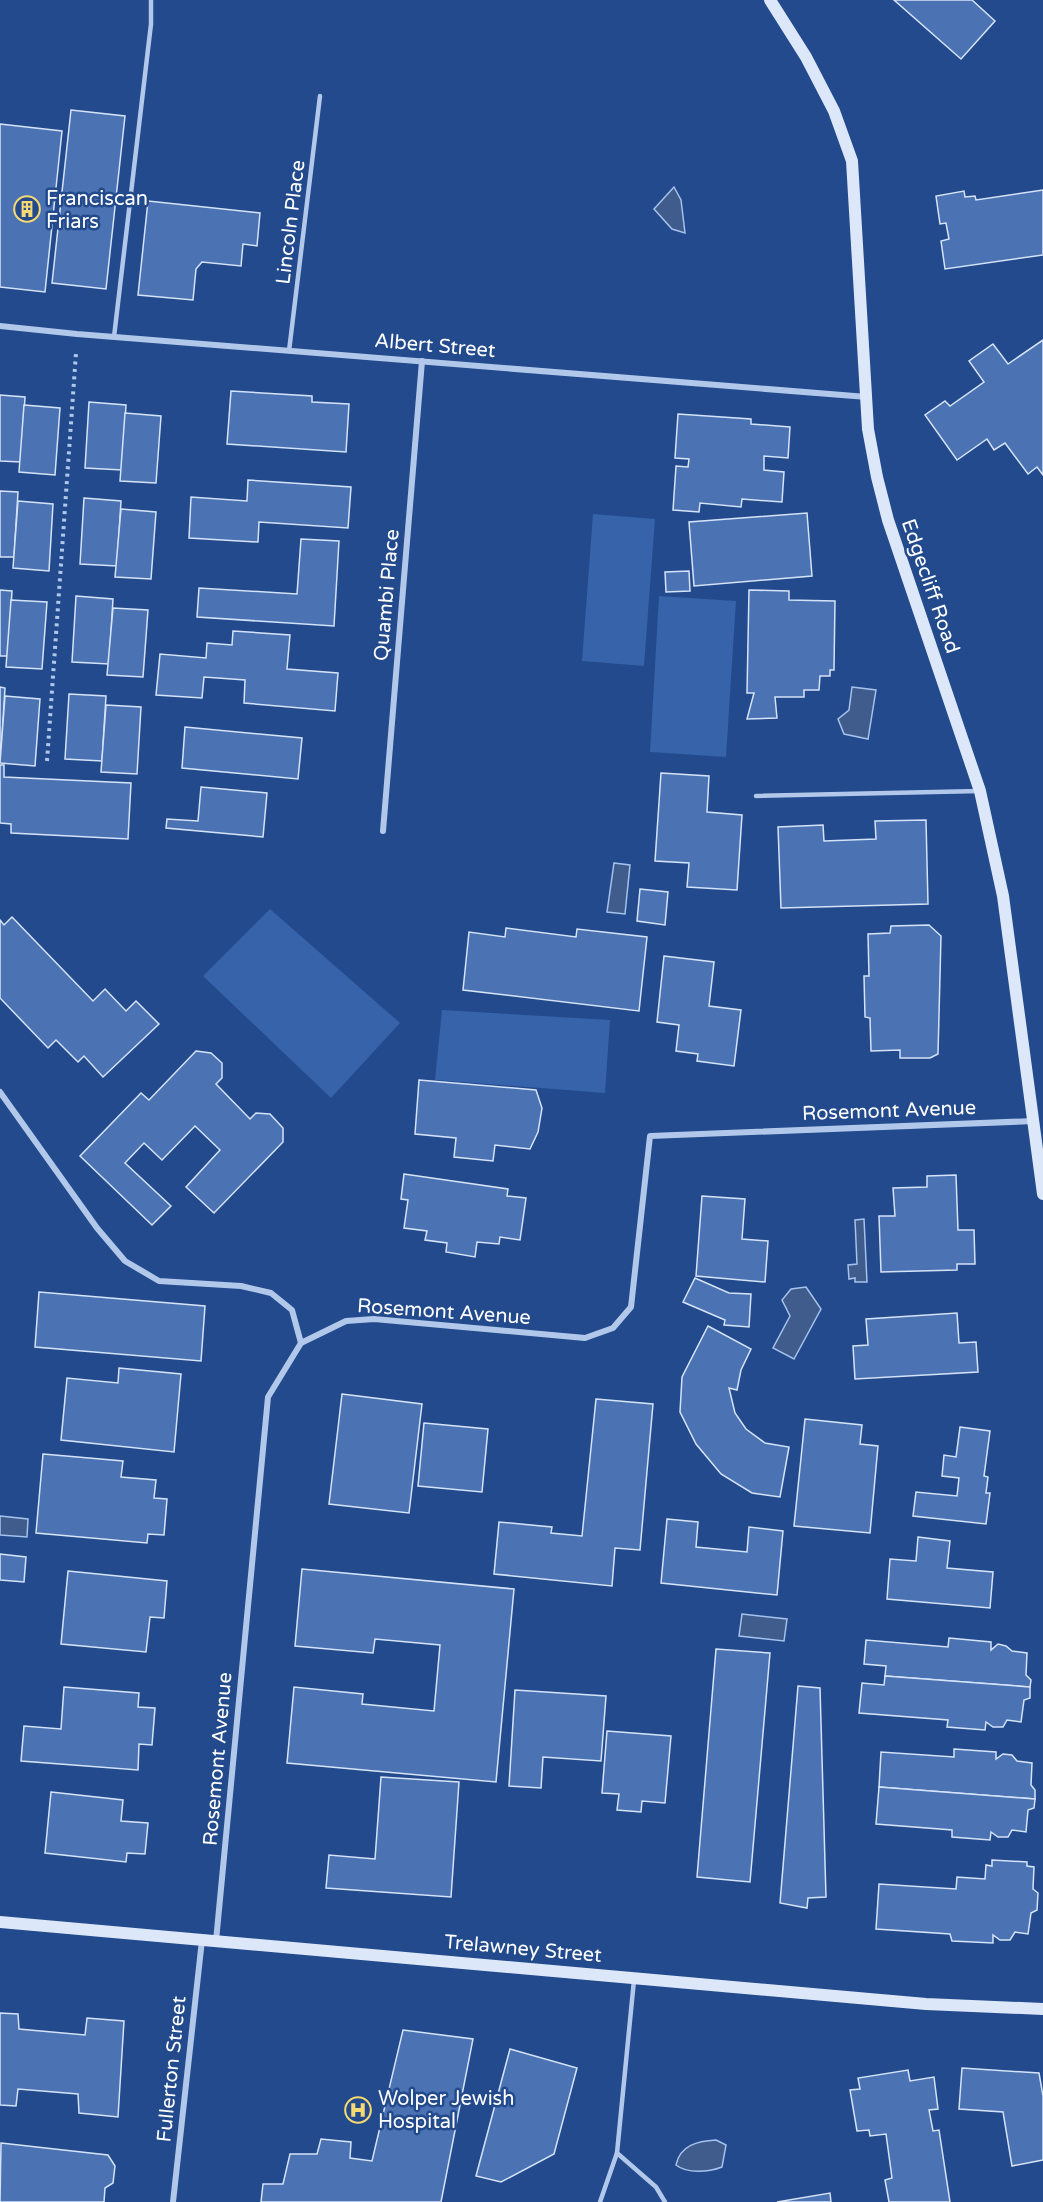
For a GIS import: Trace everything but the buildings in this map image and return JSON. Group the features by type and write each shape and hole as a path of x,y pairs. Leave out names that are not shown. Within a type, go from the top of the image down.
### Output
{"street":[{"name":"Edgecliff Road","path":"770,0 806,57 834,111 852,161 868,429 888,520 980,791 1004,896 1043,1194"},
{"name":"Albert Street","path":"0,327 867,397"},
{"name":"Quambi Place","path":"383,831 422,361"},
{"path":"0,1092 97,1227 125,1261 159,1281 241,1286 271,1293 292,1310 302,1343"},
{"name":"Rosemont Avenue","path":"216,1941 268,1397 302,1343 346,1321 374,1319 585,1338 613,1328 631,1306 650,1136 1035,1121"},
{"name":"Trelawney Street","path":"0,1922 926,2004 1043,2008"},
{"name":"Fullerton Street","path":"173,2202 202,1940"}],"lane":[{"path":"114,337 152,24 151,0"},
{"name":"Lincoln Place","path":"289,351 320,96"},
{"path":"756,796 980,791"},
{"path":"600,2202 617,2153 635,1978"},
{"path":"617,2153 656,2187 665,2202"}],"path":[{"path":"47,761 77,334"}],"shaded area":[{"path":"674,187 681,200 685,233 672,229 654,209"},
{"path":"593,514 655,519 644,666 582,661"},
{"path":"659,596 736,601 726,757 650,752"},
{"path":"852,687 876,690 868,739 844,734 838,719 849,710"},
{"path":"614,863 630,865 625,914 607,912"},
{"path":"270,909 400,1023 331,1098 203,976"},
{"path":"442,1010 610,1020 605,1093 435,1080"},
{"path":"864,1219 867,1282 855,1282 855,1278 849,1279 848,1265 857,1264 855,1220"},
{"path":"806,1287 821,1309 794,1359 773,1348 790,1316 782,1300 791,1289"},
{"path":"0,1516 28,1519 27,1537 0,1535"},
{"path":"742,1614 787,1619 784,1641 739,1636"},
{"path":"716,2140 726,2145 722,2167 698,2171 686,2170 676,2165 681,2153 691,2145"}],"place":[{"name":"Franciscan Friars","path":"27,209"},
{"name":"Wolper Jewish Hospital","path":"358,2110"}]}
